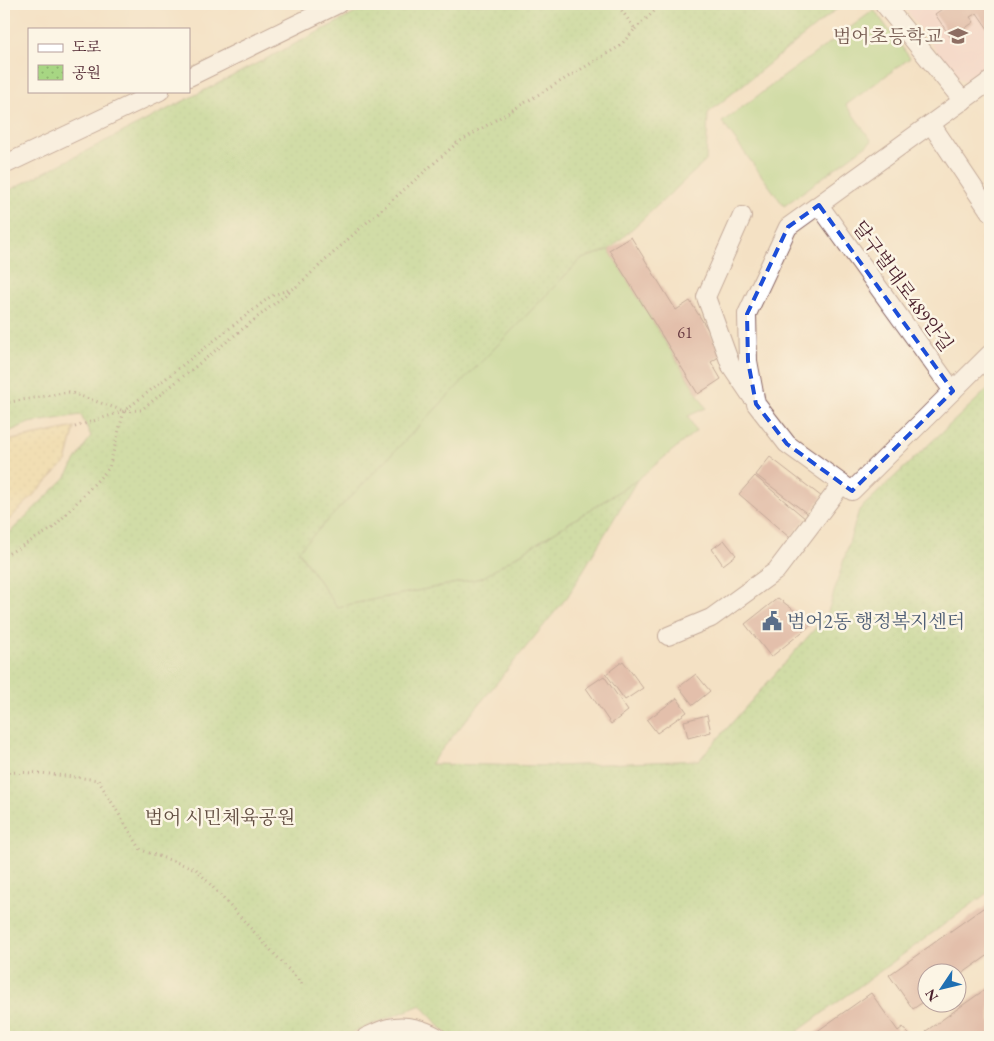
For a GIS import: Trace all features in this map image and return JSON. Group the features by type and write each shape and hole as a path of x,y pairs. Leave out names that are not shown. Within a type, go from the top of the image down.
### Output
{"street":[{"path":"190,78 338,4"},
{"path":"884,4 962,101"},
{"path":"756,404 748,361 747,314 788,227 990,81"},
{"path":"4,165 158,92"},
{"path":"930,124 990,212"},
{"name":"달구벌대로489안길","path":"819,205 953,391"},
{"path":"742,216 706,297 731,366 756,404 787,444 852,491 990,354"},
{"path":"668,636 712,618 776,571 842,484"},
{"path":"366,1037 390,1027 408,1027 428,1032 437,1037"}],"path":[{"path":"617,4 636,29"},
{"path":"75,427 124,411 140,410 296,287 457,143 620,46 662,4"},
{"path":"4,556 52,530 109,468 124,411 271,296 296,287"},
{"path":"4,403 69,392 124,411"},
{"path":"4,772 40,773 98,780 142,850 196,869 303,986"}],"highlighted area":[{"path":"819,205 953,391 852,491 787,444 756,404 748,361 747,314 788,227"}],"shaded area":[{"name":"범어초등학교","path":"901,4 990,4 990,68 970,83 957,78"}],"green space":[{"name":"범어 시민체육공원","path":"373,4 843,4 708,113 706,161 609,250 581,259 298,551 337,607 482,578 637,480 568,596 430,764 556,766 699,760 827,615 859,510 990,387 990,891 790,1037 449,1037 421,1005 341,1037 4,1037 4,538 65,478 91,436 81,415 29,423 4,434 4,193"},
{"path":"874,10 910,58 846,105 872,141 784,206 722,122"},
{"path":"609,250 706,408 688,416 696,431 637,480 482,578 337,607 298,550 581,259"}],"sand":[{"path":"75,427 66,462 4,525 4,443"}],"building":[{"name":"범어초등학교","path":"948,4 990,4 990,32 977,13 970,17 974,22 951,38 935,14"},
{"path":"631,237 676,310 690,301 723,354 711,362 721,379 698,394 609,250"},
{"path":"770,457 822,497 809,515 756,475"},
{"path":"755,476 806,519 790,538 739,494"},
{"path":"724,540 736,555 723,565 712,549"},
{"path":"778,598 812,624 771,657 745,624"},
{"path":"623,661 643,688 625,700 606,674"},
{"path":"696,674 710,691 693,705 679,687"},
{"path":"604,676 628,711 611,724 586,688"},
{"path":"677,698 687,712 657,733 647,720"},
{"path":"707,715 711,732 688,738 684,721"},
{"path":"990,903 990,954 966,971 966,964 916,964 916,1007 913,1009 889,975"},
{"path":"990,986 990,1037 931,1037 926,1031 950,1014 966,1014 966,1003"},
{"path":"871,993 898,1031 903,1027 911,1037 809,1037"}],"place":[{"name":"범어초등학교","path":"958,36"},
{"name":"범어2동 행정복지센터","path":"772,621"}]}
